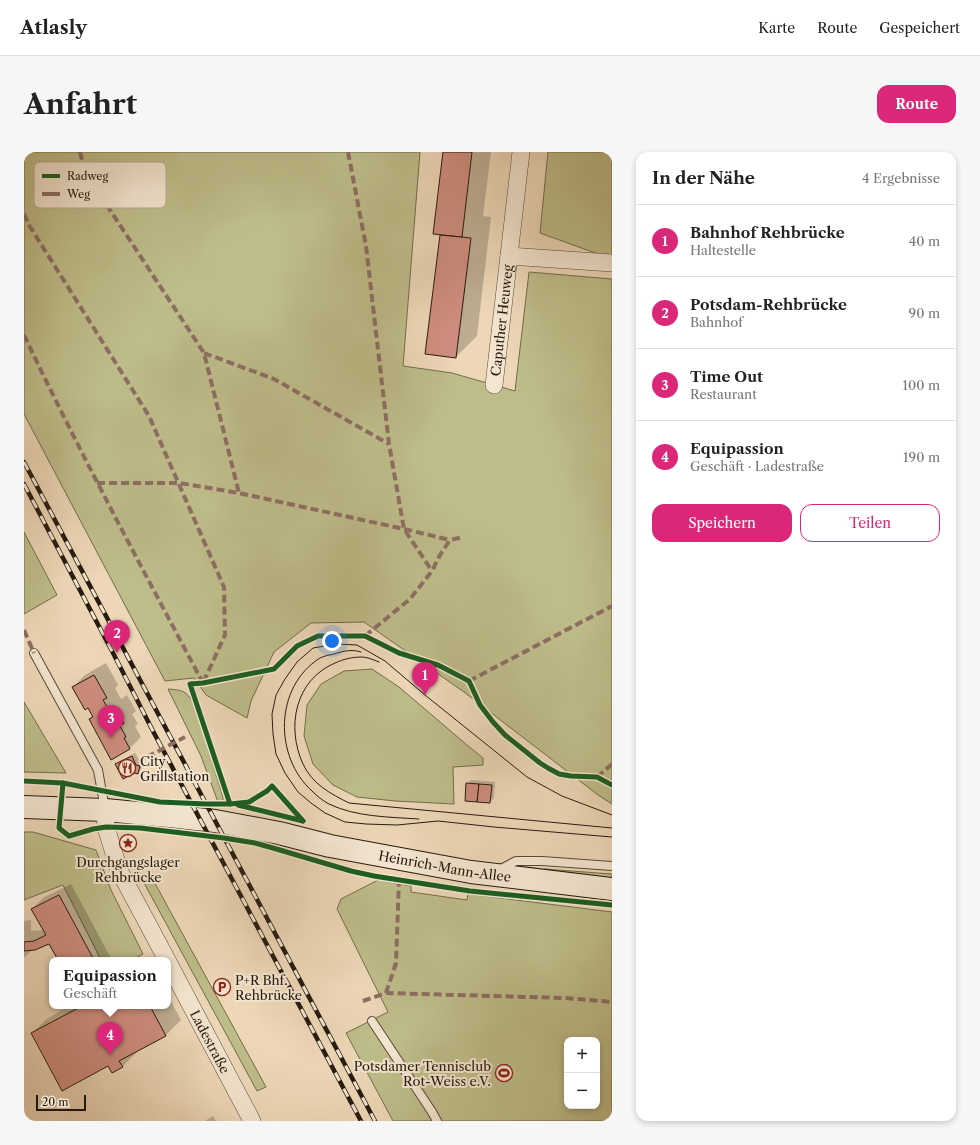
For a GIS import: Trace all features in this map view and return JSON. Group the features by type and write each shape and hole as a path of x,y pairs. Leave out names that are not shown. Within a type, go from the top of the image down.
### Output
{"main road":[{"name":"Heinrich-Mann-Allee","path":"24,807 105,810 215,821 280,833 330,846 470,872 612,889"}],"street":[{"name":"Caputher Heuweg","path":"494,385 521,152"},
{"name":"Caputher Heuweg","path":"509,256 612,263"},
{"name":"Ladestraße","path":"105,810 106,827 118,870 165,957"},
{"name":"Ladestraße","path":"171,969 252,1121"}],"lane":[{"path":"34,653 98,770 105,810"},
{"path":"490,875 516,861 542,861 612,866"},
{"path":"372,1021 437,1121"}],"shaded area":[{"path":"24,152 420,152 403,366 452,373 515,391 529,272 612,279 612,804 598,795 464,692 364,622 311,623 274,652 251,701 247,718 206,695 194,678 165,681 24,414"},
{"path":"548,152 612,152 612,259 540,233"},
{"path":"24,532 57,595 24,614"},
{"path":"372,669 399,687 483,758 483,765 453,767 454,804 395,801 357,797 333,785 313,764 304,736 307,705 321,684 344,671"},
{"path":"168,689 184,692 194,703 223,801 218,802 201,756"},
{"path":"24,702 66,773 24,772"},
{"path":"24,832 33,832 96,850 111,890 143,954 138,957 99,957 63,885 24,900"},
{"path":"544,869 612,874 612,880 543,874"},
{"path":"151,876 266,1087 257,1091 143,881"},
{"path":"378,880 411,886 411,892 467,900 468,894 612,912 612,1121 393,1121 346,1033 388,1012 337,909 341,899"}],"building":[{"path":"443,152 472,152 462,237 433,234"},
{"path":"440,235 471,238 456,358 425,354"},
{"path":"94,675 107,698 103,700 109,710 115,706 124,723 120,726 130,749 111,760 89,719 93,717 88,708 85,710 72,687"},
{"path":"132,756 136,765 140,766 138,774 134,773 123,779 115,764"},
{"path":"466,783 479,784 477,802 465,801"},
{"path":"479,784 492,785 490,803 477,802"},
{"path":"59,895 92,957 56,957 49,944 35,950 24,951 24,942 34,941 46,935 31,909"},
{"path":"76,1009 152,1009 166,1036 119,1061 123,1067 112,1073 108,1066 62,1091 31,1033"}],"tram line":[{"path":"612,815 562,796 527,777 385,661 357,645 337,644 313,648 297,662 276,695 272,714 273,734 276,754 285,773 298,792 311,803 325,813 345,822 397,825 438,821 612,837"},
{"path":"361,652 341,652 320,658 305,671 294,686 287,704 284,723 286,742 291,760 300,777 314,793 329,804 350,812 361,814 419,819"},
{"path":"379,662 362,657 345,659 335,663 321,671 311,681 303,693 295,720 295,735 298,750 307,771 323,788 349,803 612,828"}],"railway":[{"path":"24,462 375,1121"},
{"path":"24,484 154,733 361,1121"}],"marked path":[{"path":"80,152 82,162"},
{"path":"348,152 366,246 389,444 404,529 432,571"},
{"path":"109,208 204,353 239,493"},
{"path":"24,214 29,225 149,416 224,587 225,635 203,683"},
{"path":"24,335 89,467 203,683"},
{"path":"204,353 274,379 389,444"},
{"path":"97,483 179,483 239,493 450,540"},
{"path":"365,636 410,599 432,571 450,540 463,537"},
{"path":"469,681 612,606"},
{"path":"24,630 34,653"},
{"path":"147,757 185,737"},
{"path":"597,777 612,764"},
{"path":"386,993 396,963 399,880"},
{"path":"363,1001 386,993 565,998 612,1002"}],"cycle path":[{"path":"230,804 190,684 203,683 274,669 297,646 318,636 365,636 399,653 438,665 469,681 480,705 493,722 505,735 540,763 559,774 597,777 612,785"},
{"path":"24,781 63,783 160,802 206,804 249,802 267,791 272,786 303,821"},
{"path":"63,783 59,828 69,836 106,827 140,828 224,838 255,843 351,871 374,876 470,891 612,905"},
{"path":"238,805 303,821"}],"place":[{"name":"Potsdam-Rehbrücke","path":"117,653"},
{"name":"Bahnhof Rehbrücke","path":"425,695"},
{"name":"Time Out","path":"111,738"},
{"name":"City Grillstation","path":"127,768"},
{"name":"Durchgangslager Rehbrücke","path":"128,843"},
{"name":"P+R Bhf. Rehbrücke","path":"222,987"},
{"name":"Equipassion","path":"110,1055"},
{"name":"Potsdamer Tennisclub Rot-Weiss e.V.","path":"504,1073"}]}
